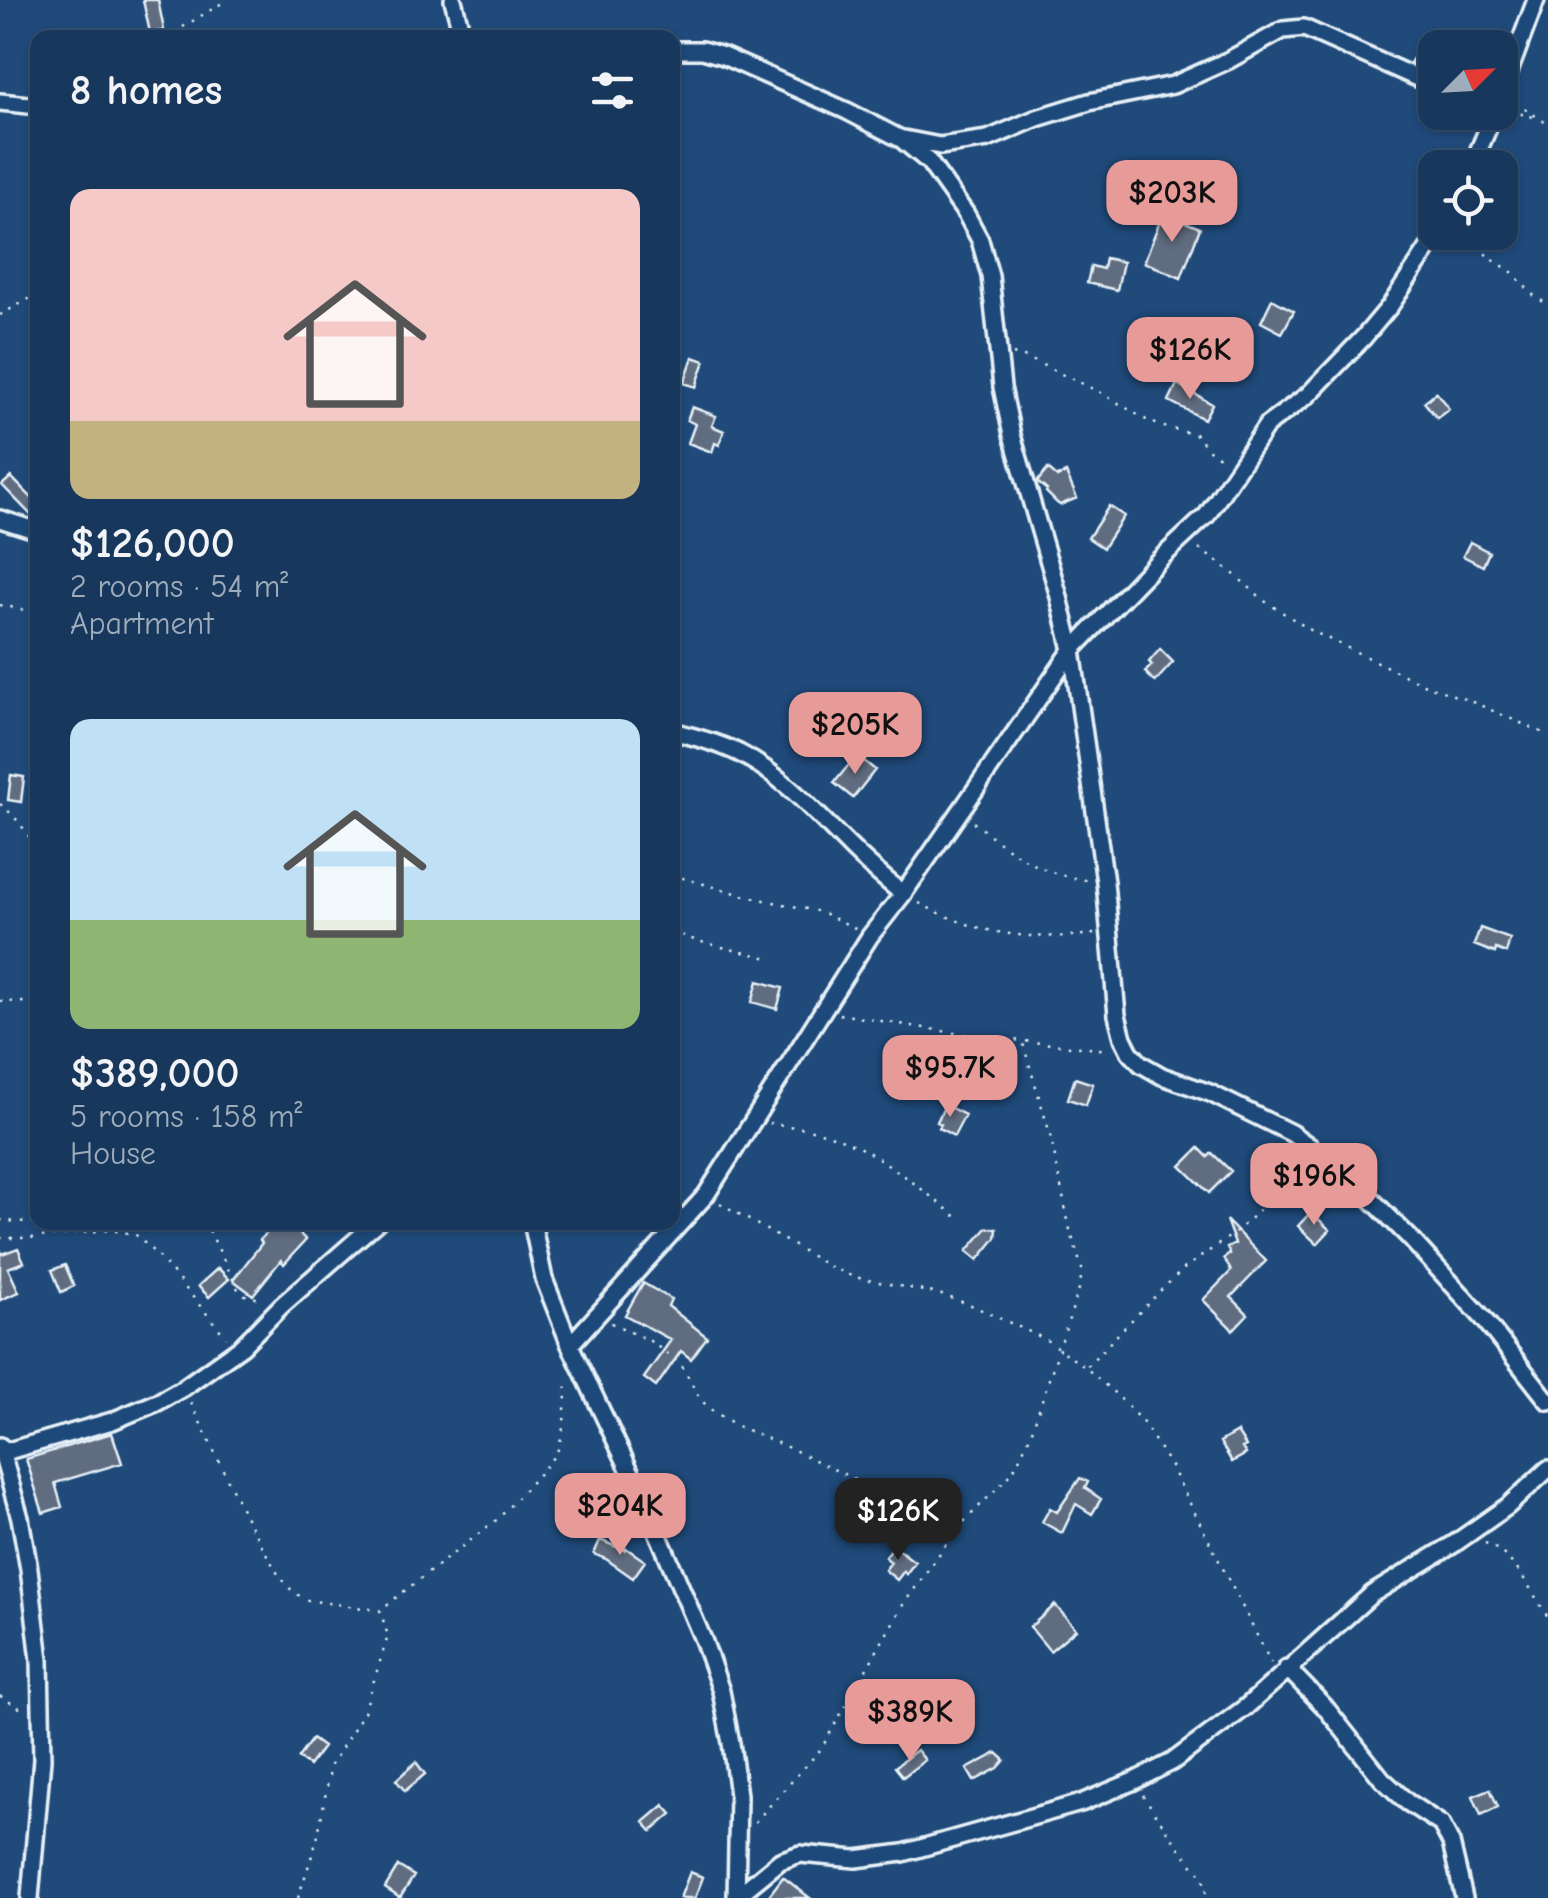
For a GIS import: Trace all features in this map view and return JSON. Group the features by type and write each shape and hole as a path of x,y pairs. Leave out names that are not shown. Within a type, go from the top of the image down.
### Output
{"street":[{"path":"452,0 461,30"},
{"path":"1518,47 1536,0"},
{"path":"901,139 940,146 988,138 1090,102 1173,85 1293,28 1304,28 1418,78"},
{"path":"680,50 702,50 723,56 901,139 929,162 980,240 990,276 1012,436 1072,650 1105,882 1117,1015 1130,1052 1151,1070 1234,1103 1291,1132 1340,1168 1410,1237 1483,1318 1548,1401"},
{"path":"0,102 30,105"},
{"path":"680,1224 706,1195 870,936 1072,650 1206,515 1268,425 1308,395 1364,337 1427,250"},
{"path":"0,519 30,528"},
{"path":"680,733 739,753 770,771 902,894"},
{"path":"30,1898 42,1759 40,1660 20,1518 1,1450 112,1421 184,1388 238,1349 368,1230"},
{"path":"534,1230 544,1278 573,1351 642,1496 721,1690 738,1795 736,1897"},
{"path":"573,1351 596,1316 674,1230"},
{"path":"736,1897 780,1861 800,1854 856,1859 903,1853 1057,1810 1172,1762 1246,1707 1372,1594 1508,1506 1548,1469"},
{"path":"1283,1672 1325,1708 1382,1779 1406,1802 1440,1824 1451,1843 1464,1898"}],"path":[{"path":"178,30 227,0"},
{"path":"1518,103 1548,124"},
{"path":"1518,114 1548,124"},
{"path":"1480,250 1515,274 1548,305"},
{"path":"0,315 30,298"},
{"path":"998,349 1069,376 1148,421 1195,434 1212,453 1242,465"},
{"path":"1184,538 1266,602 1312,631 1422,684 1548,735"},
{"path":"0,605 30,614"},
{"path":"0,804 12,813 30,839"},
{"path":"960,812 1017,856 1042,870 1065,878 1105,882"},
{"path":"680,876 821,912 870,936"},
{"path":"902,894 940,915 1016,936 1043,938 1111,932"},
{"path":"680,934 772,959"},
{"path":"0,1001 30,1003"},
{"path":"822,1011 950,1033 1130,1052"},
{"path":"738,1842 821,1749 903,1605 957,1529 1012,1473 1060,1349 1082,1269 1066,1216 1050,1134 1022,1040"},
{"path":"753,1121 825,1134 857,1146 892,1166 958,1218"},
{"path":"1086,1368 1162,1289 1236,1232 1319,1153"},
{"path":"706,1195 832,1268 854,1278 939,1294 971,1305 1045,1339 1086,1368 1144,1424 1283,1672"},
{"path":"0,1220 30,1221"},
{"path":"0,1238 109,1230 134,1234 162,1260 238,1349"},
{"path":"209,1230 238,1289 244,1295 282,1305"},
{"path":"596,1316 650,1341 681,1364 708,1408 740,1427 957,1529"},
{"path":"184,1388 247,1520 285,1583 308,1600 380,1610 500,1518 551,1460 559,1448 573,1351"},
{"path":"1484,1542 1511,1562 1548,1617"},
{"path":"298,1898 316,1840 330,1765 364,1712 388,1636 380,1610"},
{"path":"0,1696 41,1720"},
{"path":"1134,1781 1203,1876 1207,1898"}],"building":[{"path":"143,0 158,0 164,30 149,30"},
{"path":"1163,213 1200,228 1181,278 1144,262"},
{"path":"1105,258 1123,262 1117,290 1087,283 1091,266 1103,269"},
{"path":"1272,299 1294,311 1282,333 1261,322"},
{"path":"693,357 705,361 696,387 684,383"},
{"path":"1177,384 1212,404 1204,419 1169,401"},
{"path":"1436,392 1449,409 1437,418 1424,402"},
{"path":"692,407 716,416 712,426 724,431 712,452 688,443 695,424 687,420"},
{"path":"1048,469 1057,477 1066,473 1077,498 1060,505 1046,492 1037,482"},
{"path":"11,477 30,496 30,514 2,485"},
{"path":"1109,506 1124,516 1103,548 1088,538"},
{"path":"1470,542 1489,552 1483,566 1463,556"},
{"path":"1160,649 1173,662 1155,682 1145,672"},
{"path":"857,755 875,770 853,798 834,783"},
{"path":"11,775 24,777 21,802 8,800"},
{"path":"1480,928 1510,939 1506,953 1474,945"},
{"path":"758,981 783,988 777,1009 752,1002"},
{"path":"1075,1078 1093,1084 1086,1105 1068,1099"},
{"path":"945,1105 965,1115 954,1136 939,1128 941,1124 937,1122"},
{"path":"1199,1148 1208,1157 1212,1153 1231,1171 1209,1193 1181,1166"},
{"path":"1311,1212 1330,1230 1317,1244 1298,1226"},
{"path":"1226,1220 1266,1261 1231,1297 1248,1314 1233,1330 1203,1300 1231,1271 1224,1258 1230,1254 1227,1248 1235,1244"},
{"path":"987,1228 997,1229 996,1238 978,1260 967,1251"},
{"path":"269,1230 296,1230 306,1240 284,1264 281,1260 253,1295 233,1280 262,1243 260,1240"},
{"path":"18,1248 24,1262 8,1268 19,1292 0,1300 0,1249 2,1254"},
{"path":"65,1265 74,1286 61,1292 52,1270"},
{"path":"218,1268 229,1279 209,1297 198,1286"},
{"path":"643,1283 671,1299 668,1306 707,1337 691,1359 681,1351 656,1387 644,1378 671,1340 625,1315"},
{"path":"1237,1432 1246,1446 1242,1448 1246,1454 1232,1462 1220,1442"},
{"path":"112,1433 122,1463 55,1483 62,1507 43,1513 26,1459"},
{"path":"1080,1478 1088,1482 1085,1488 1101,1499 1092,1514 1076,1504 1062,1533 1042,1522 1050,1508 1057,1512"},
{"path":"600,1540 626,1548 645,1561 633,1578 594,1554"},
{"path":"894,1546 915,1562 897,1580 885,1570 891,1562 885,1557"},
{"path":"1055,1605 1076,1629 1050,1651 1030,1627"},
{"path":"312,1739 323,1747 309,1766 298,1758"},
{"path":"917,1750 925,1760 903,1777 895,1767"},
{"path":"997,1753 1005,1760 974,1781 967,1769"},
{"path":"416,1762 425,1774 405,1791 396,1780"},
{"path":"1490,1789 1498,1807 1481,1815 1473,1796"},
{"path":"664,1805 672,1814 652,1831 644,1822"},
{"path":"398,1866 414,1876 400,1898 385,1888"},
{"path":"690,1872 703,1877 695,1898 680,1898"},
{"path":"783,1877 810,1898 767,1898"}]}
